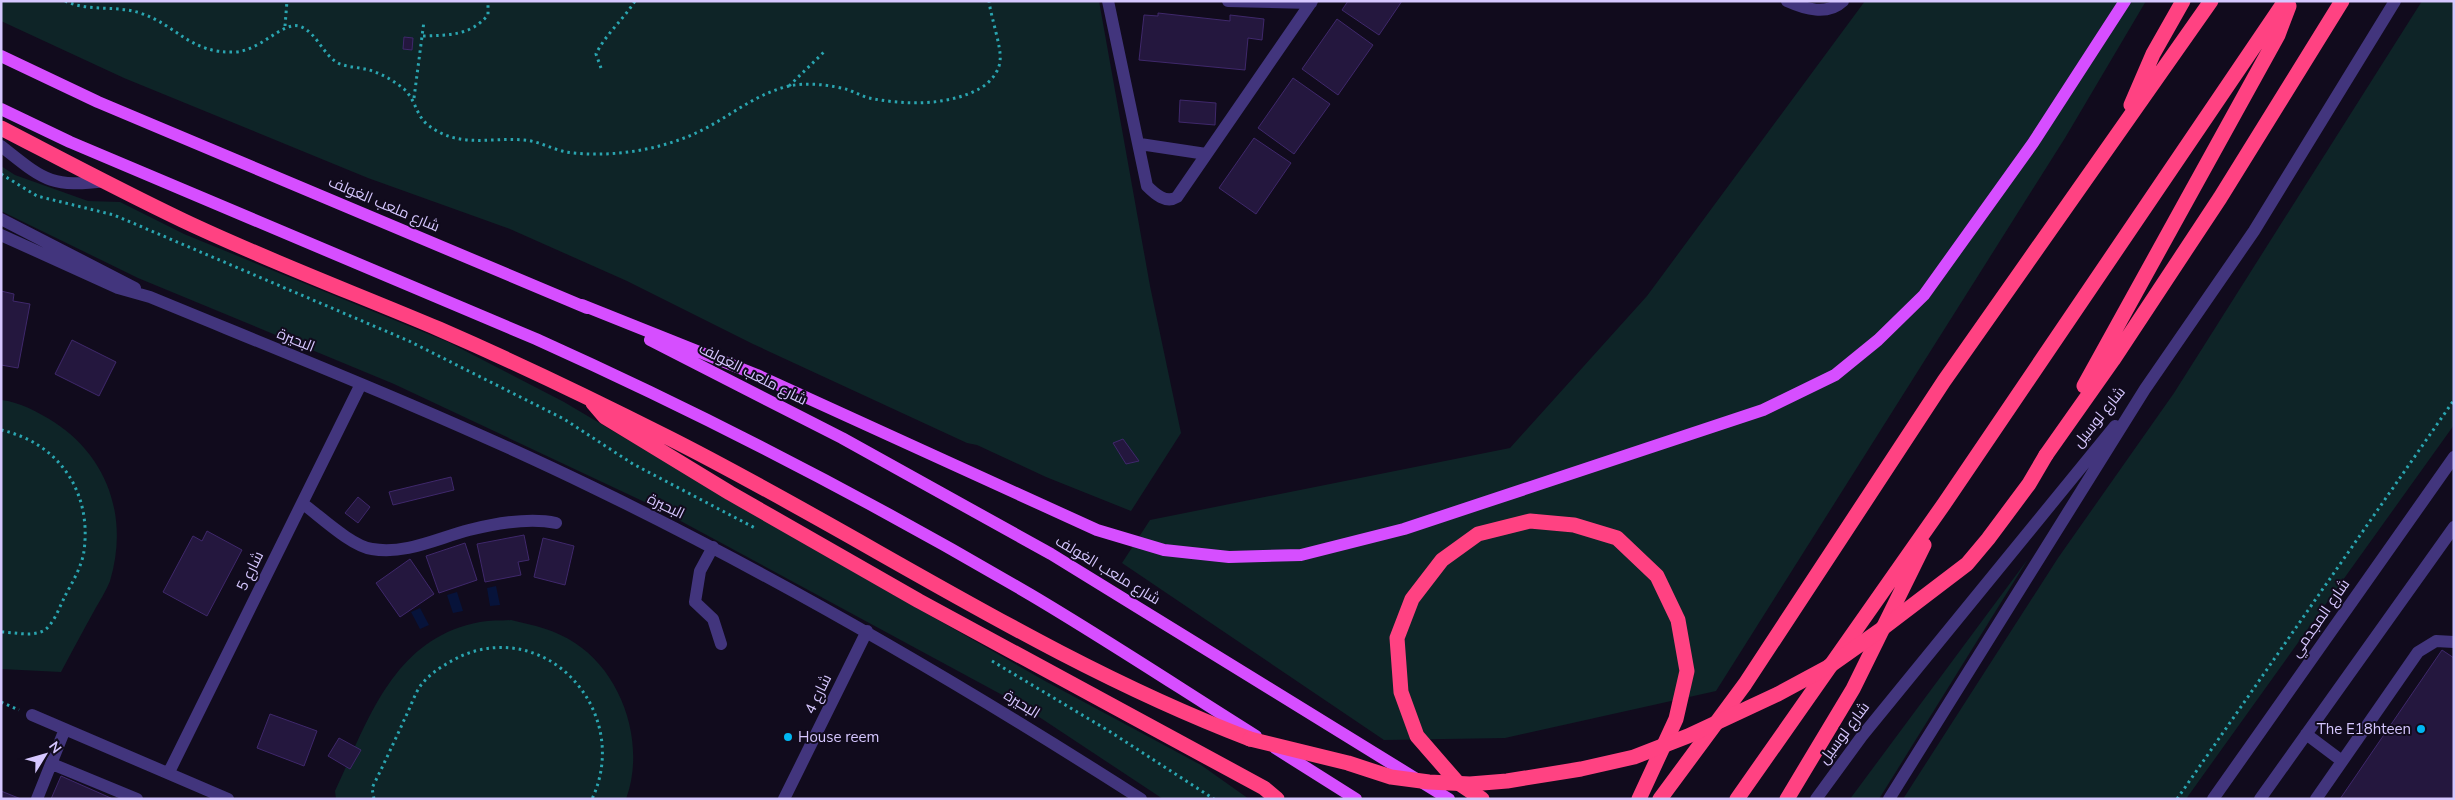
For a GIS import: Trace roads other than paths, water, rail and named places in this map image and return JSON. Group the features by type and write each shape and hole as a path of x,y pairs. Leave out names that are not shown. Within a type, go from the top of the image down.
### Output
{"highway":[{"path":"2119,134 2153,54 2183,1"},
{"path":"1660,799 1745,684 1944,381 2211,1"},
{"path":"1737,799 1944,504 2285,1"},
{"path":"1,128 181,220 439,329 587,396 681,443 1006,622 1144,695 1191,716 1250,739 1348,763 1391,777 1428,782 1480,783 1545,776 1634,756 1688,736 1778,694 1828,667 1936,590 1966,564 1988,539 2029,484 2059,434 2105,346 2274,42 2290,1"},
{"path":"2059,434 2113,360 2220,198 2342,1"},
{"path":"587,396 605,417 730,493 919,601 1264,788 1277,799"},
{"path":"1787,799 1853,690 1944,504"},
{"path":"1482,799 1457,782 1416,736 1401,692 1397,638 1412,599 1442,560 1478,534 1530,522 1574,525 1616,538 1657,576 1678,620 1687,671 1676,719 1639,799"}],"main road":[{"path":"582,305 757,375 1097,530 1164,550 1230,557 1302,555 1404,528 1763,410 1835,375 1878,340 1924,295 2033,143 2125,1"},
{"name":"شارع ملعب الغولف","path":"1,56 98,102 582,305 842,438 1051,554 1449,799"},
{"path":"1,109 70,142 603,369 810,472 1032,596 1356,799"}],"street":[{"path":"1108,1 1140,144 1147,186 1158,196 1169,200 1178,197 1312,2"},
{"path":"1228,1 1312,2"},
{"path":"1787,1 1801,7 1822,10 1832,8 1843,1"},
{"path":"2145,389 2254,231 2395,1"},
{"path":"1140,144 1206,154"},
{"path":"1,146 31,170 50,181 74,185 106,181"},
{"name":"البحيرة","path":"1,219 120,279 150,297"},
{"name":"البحيرة","path":"1,235 118,288 150,297 501,444 713,547 867,632 982,699 1141,799"},
{"name":"شارع 5","path":"169,772 361,384"},
{"name":"شارع لوسيل","path":"1816,799 1862,736 2145,389"},
{"name":"شارع لوسيل","path":"1889,799 2145,389"},
{"name":"شارع المجدمي","path":"2213,799 2454,457"},
{"path":"302,503 354,541 371,549 400,549 495,525 540,520 556,523"},
{"path":"2260,799 2454,527"},
{"path":"713,547 700,571 695,602 713,619 721,644"},
{"name":"شارع 4","path":"784,799 867,632"},
{"path":"2316,799 2418,652 2436,641 2454,642"},
{"path":"32,715 169,772 228,799"},
{"path":"37,799 66,729"},
{"path":"2306,734 2342,761"},
{"path":"52,764 137,799"}],"water":[{"path":"496,586 500,605 490,606 487,588"},
{"path":"457,592 463,611 453,613 447,595"},
{"path":"420,608 429,625 420,629 411,612"}],"place":[{"name":"The E18hteen","path":"2421,729"},
{"name":"House reem","path":"788,737"}]}
